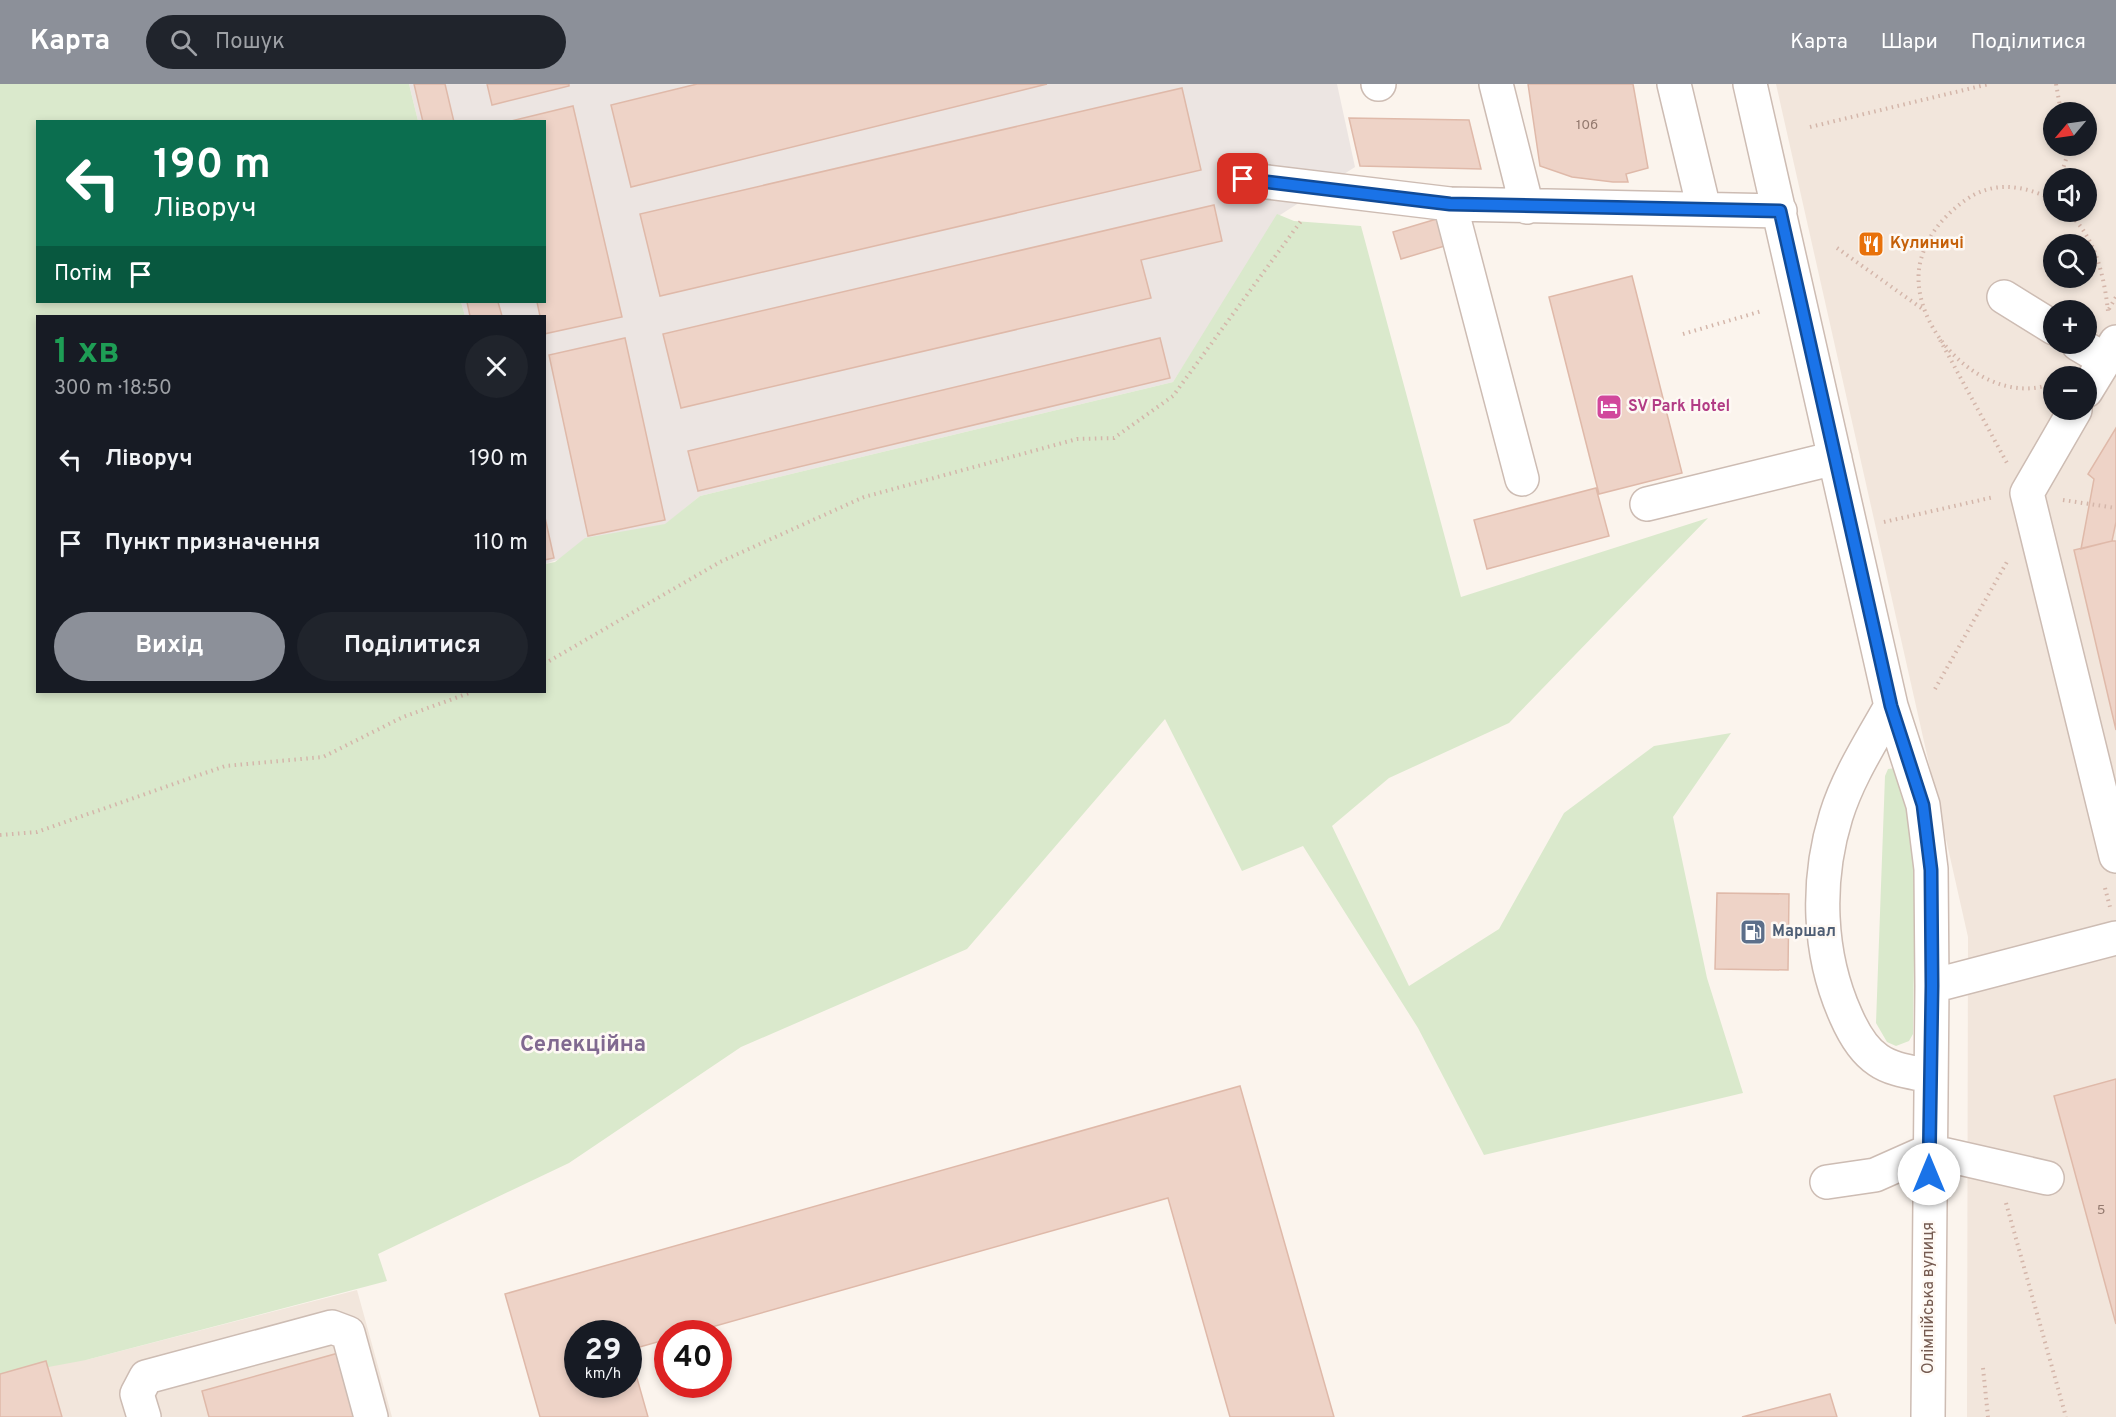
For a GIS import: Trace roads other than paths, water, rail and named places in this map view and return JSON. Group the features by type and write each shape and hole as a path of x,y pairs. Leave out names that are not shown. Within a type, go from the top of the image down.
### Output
{"street":[{"path":"1496,84 1527,207"},
{"path":"1674,84 1704,209"},
{"name":"Олімпійська вулиця","path":"1750,84 1891,706 1914,775 1928,835 1932,986 1928,1417"},
{"path":"1243,179 1450,204 1780,211"},
{"path":"1450,204 1522,479"},
{"path":"2004,297 2043,321"},
{"path":"2094,366 2100,349"},
{"path":"2069,420 2027,493 2116,856"},
{"path":"1647,504 1835,458"},
{"path":"1891,706 1853,774 1836,815 1823,883 1823,927 1826,950 1841,1006 1861,1042 1869,1053 1888,1066 1930,1076"},
{"path":"1932,986 2116,938"},
{"path":"1827,1182 1875,1174 1929,1151 1995,1164 2047,1178"},
{"path":"144,1417 137,1394 146,1377 332,1327 348,1333 371,1417"}],"place":[{"name":"Кулиничі","path":"1871,244"},
{"name":"SV Park Hotel","path":"1609,407"},
{"name":"Маршал","path":"1753,932"}],"district":[{"name":"Селекційна","path":"583,1045"}]}
